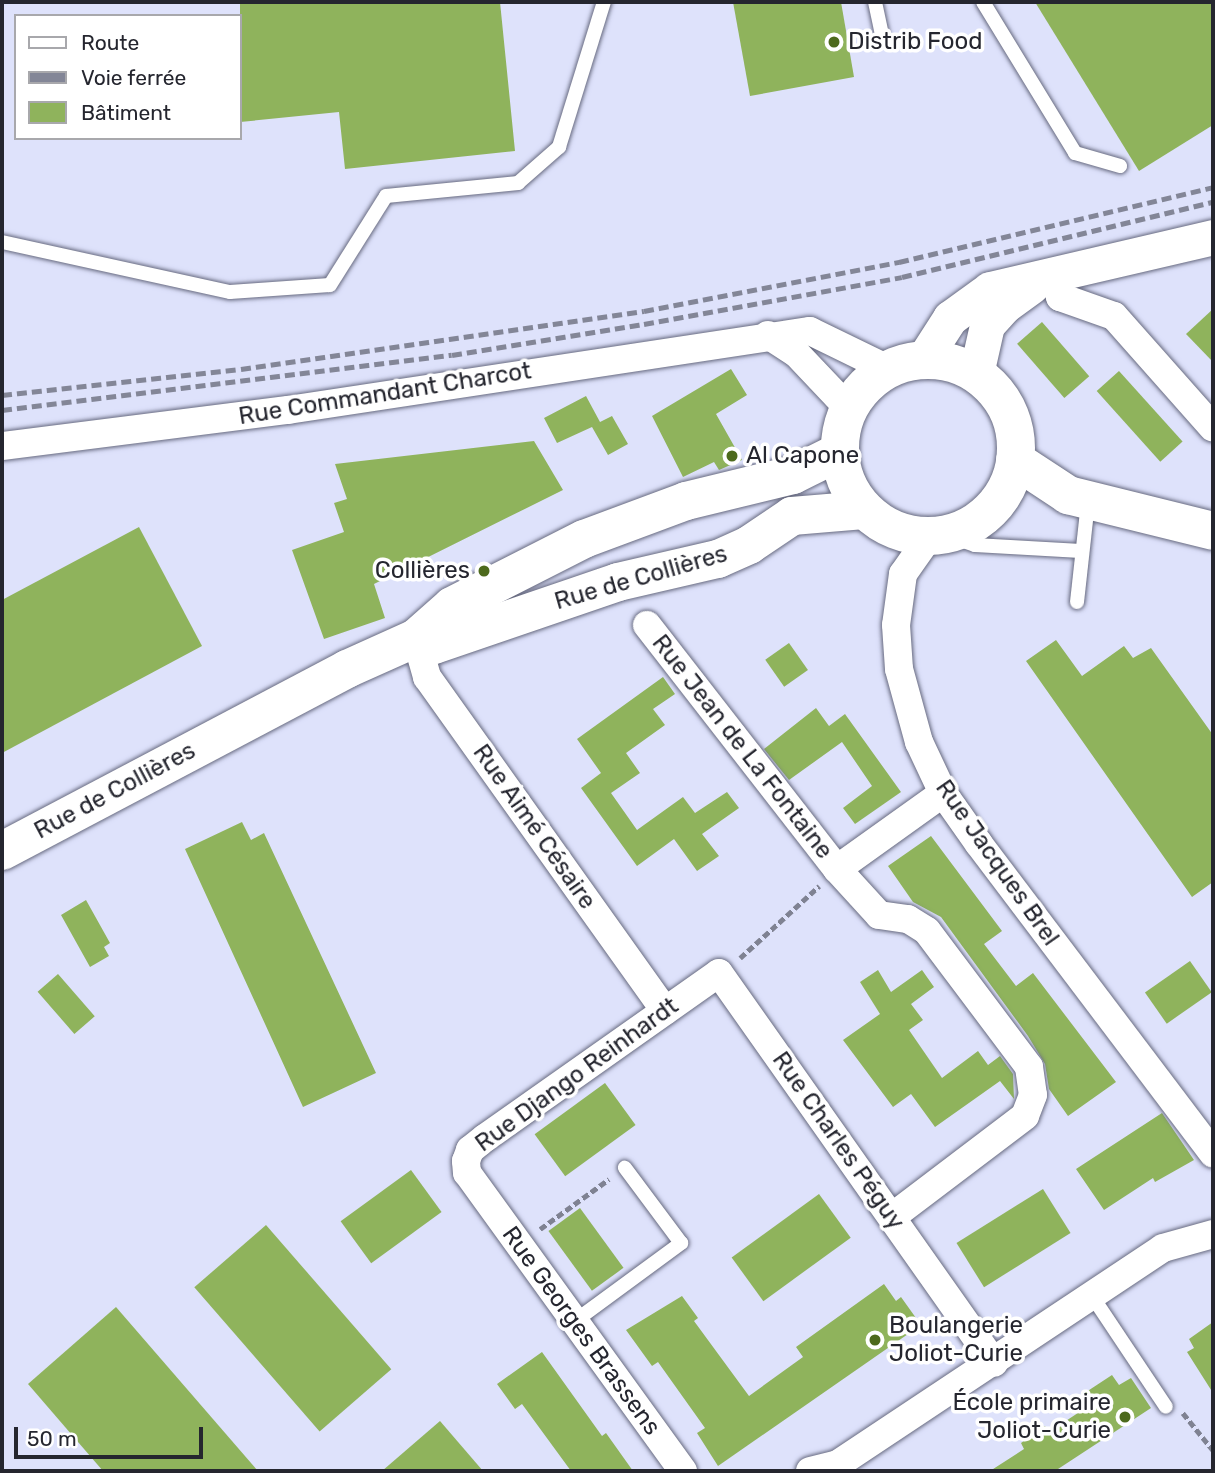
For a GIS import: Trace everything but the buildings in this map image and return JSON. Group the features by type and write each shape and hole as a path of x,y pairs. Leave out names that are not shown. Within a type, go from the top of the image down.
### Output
{"main road":[{"path":"943,361 976,374 1002,399 1011,418 1016,460 998,503 981,519 938,536 891,529 864,510 848,488 839,452 848,408 863,388 905,365 943,361"},
{"name":"Rue de Collières","path":"2,851 347,668 416,638 452,606 584,539 686,501 793,475 839,452"},
{"path":"1016,460 1068,495 1213,531"},
{"name":"Rue de Collières","path":"416,638 433,645 618,582 718,559 749,545 792,516 864,510"}],"street":[{"path":"905,365 950,318 990,289 1047,278 1213,237"},
{"path":"976,374 987,326 1004,306 1047,278"},
{"path":"1047,278 1060,297 1114,316 1213,428"},
{"name":"Rue Commandant Charcot","path":"2,446 288,410 768,335 810,331 905,365"},
{"path":"768,335 796,353 848,408"},
{"name":"Rue Jacques Brel","path":"938,536 903,574 896,625 899,669 912,718 943,793 1213,1153"},
{"name":"Rue Jean de La Fontaine","path":"647,625 837,869 879,915 908,919 927,931 1029,1067 1033,1094 1025,1116 892,1217"},
{"name":"Rue Aimé Césaire","path":"416,638 427,677 665,1011"},
{"name":"Rue Jean de La Fontaine","path":"837,869 943,793"},
{"name":"Rue Django Reinhardt","path":"480,1190 467,1172 470,1150 729,966"},
{"name":"Rue Charles Péguy","path":"729,966 892,1217 994,1363"},
{"name":"Rue Georges Brassens","path":"480,1190 683,1471"},
{"path":"810,1471 838,1464 994,1363 1163,1248 1213,1234"}],"lane":[{"path":"2,242 230,292 330,285 386,196 518,183 559,147 604,2"},
{"path":"875,2 882,36"},
{"path":"983,2 1075,153 1119,166"},
{"path":"1077,602 1088,500"},
{"path":"938,536 975,545 1081,551"},
{"path":"575,1321 681,1243 625,1168"},
{"path":"1092,1296 1166,1407"}],"path":[{"path":"729,966 837,869"},
{"path":"519,1244 625,1168"}],"railway":[{"path":"2,395 241,369 644,311 899,262 1213,187"},
{"path":"2,410 452,355 644,324 902,277 1213,202"}],"place":[{"name":"Distrib Food","path":"834,42"},
{"name":"Al Capone","path":"732,456"},
{"name":"Collières","path":"484,571"},
{"name":"Boulangerie Joliot-Curie","path":"875,1340"},
{"name":"École primaire Joliot-Curie","path":"1125,1417"}]}
